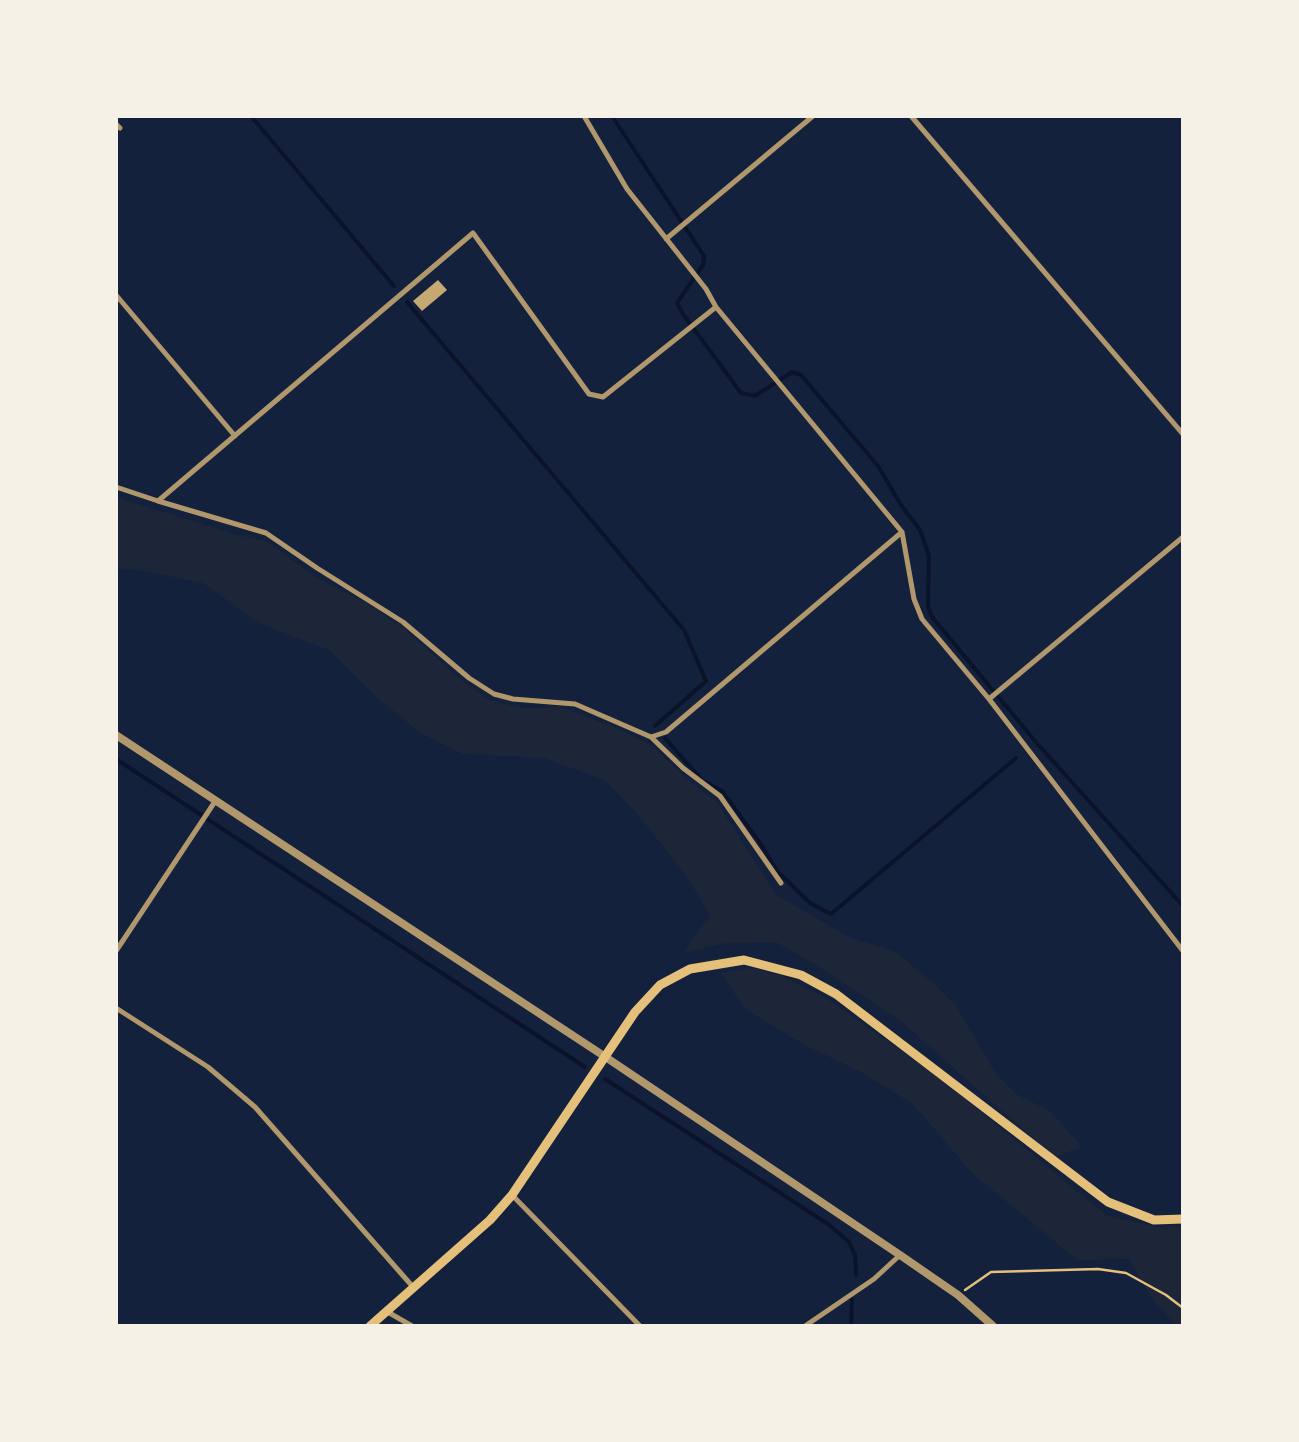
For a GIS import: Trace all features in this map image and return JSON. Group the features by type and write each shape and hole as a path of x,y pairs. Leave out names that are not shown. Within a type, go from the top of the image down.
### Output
{"main road":[{"path":"370,1326 490,1220 512,1195 635,1012 660,985 690,969 744,960 778,967 802,975 836,994 1108,1202 1154,1220 1183,1219"}],"street":[{"path":"584,116 627,189 706,288 716,307 902,532 912,589 922,619 989,699 1183,951"},
{"path":"666,239 813,116"},
{"path":"911,116 1183,434"},
{"path":"158,500 473,233 589,394 602,397 716,307"},
{"path":"116,295 234,436"},
{"path":"116,487 266,533 317,568 403,622 470,678 494,694 513,699 575,704 651,737 683,768 720,796 781,883"},
{"path":"651,737 666,732 902,532"},
{"path":"989,699 1183,537"},
{"path":"116,735 604,1056 900,1255 958,1295 993,1326"},
{"path":"116,951 216,800"},
{"path":"116,1008 208,1067 255,1107 413,1287"},
{"path":"512,1195 640,1326"},
{"path":"805,1326 874,1279 900,1255"},
{"path":"386,1311 412,1326"}],"path":[{"path":"958,1295 991,1272 1098,1269 1126,1273 1166,1294 1183,1308"}],"shaded area":[{"path":"116,497 237,535 266,541 318,579 368,604 405,629 457,677 489,700 521,708 561,707 618,729 652,746 688,780 717,802 776,895 849,937 895,952 935,984 956,1006 996,1074 1016,1094 1050,1111 1082,1147 1054,1157 902,1022 813,963 776,942 726,943 683,953 710,915 685,874 634,810 606,781 545,758 463,754 419,732 372,693 329,650 261,624 203,583 140,570 116,569"},
{"path":"751,968 782,976 826,998 939,1077 1107,1216 1159,1227 1183,1226 1183,1326 1177,1326 1154,1301 1129,1259 1077,1260 972,1173 913,1104 859,1071 805,1045 745,1009 721,973"}],"building":[{"path":"438,280 447,290 422,311 413,301"}],"waterway":[{"path":"251,116 394,286"},
{"path":"612,116 704,256 703,265 677,303 683,314 741,393 755,396 792,372 801,375 878,466 901,505 920,530 929,556 928,606 932,617 1035,741 1183,906"},
{"path":"407,302 684,630 706,681 655,726"},
{"path":"665,738 703,781 722,791 760,843 778,872 810,903 831,914 1016,758"},
{"path":"116,759 585,1067"},
{"path":"605,1079 828,1224 849,1242 855,1255 856,1275"},
{"path":"851,1326 852,1299"}]}
